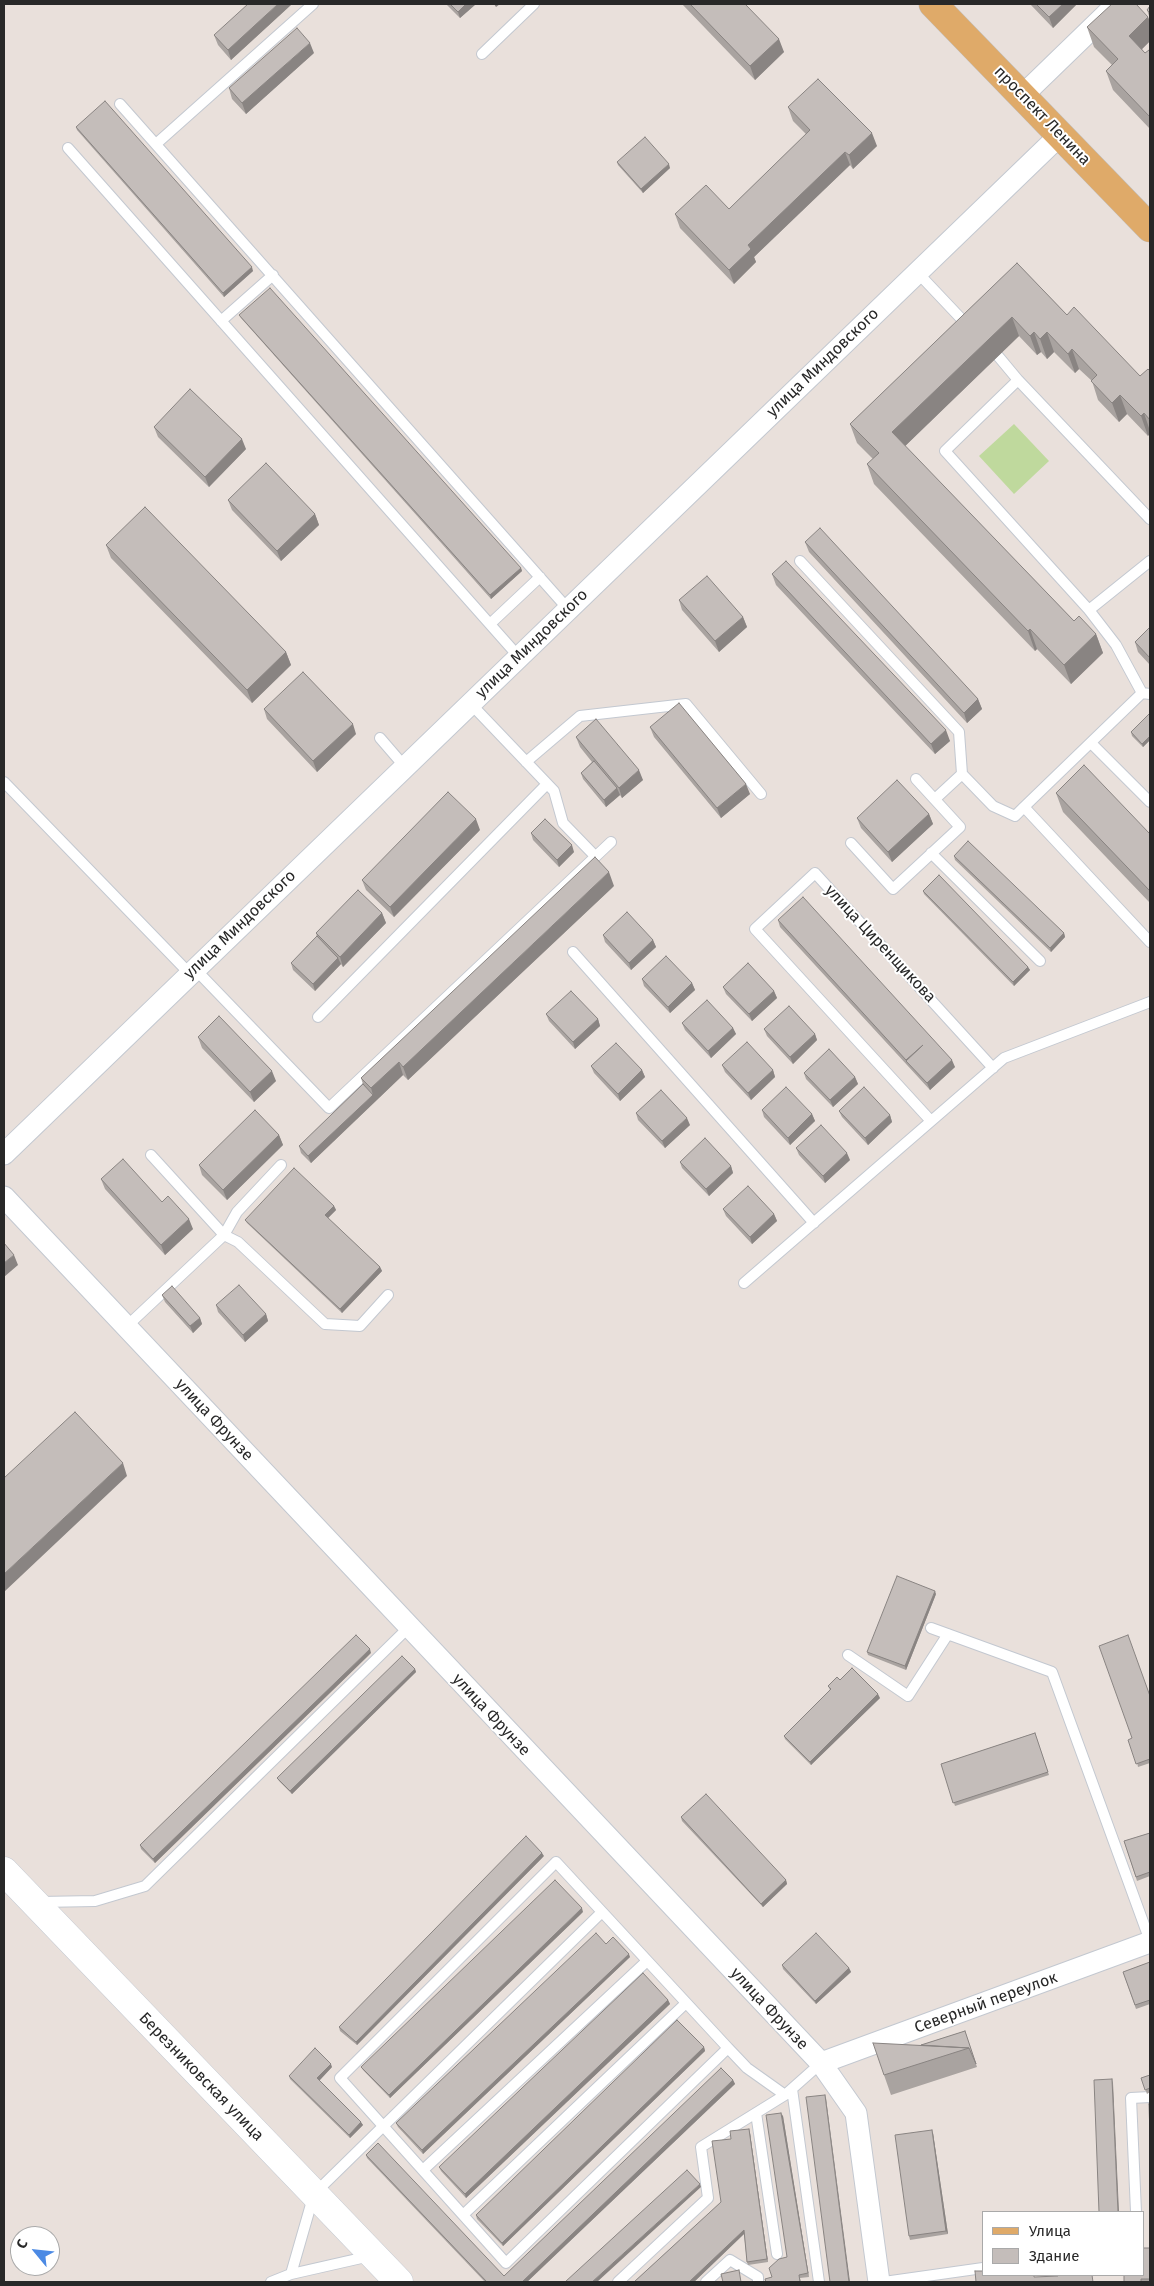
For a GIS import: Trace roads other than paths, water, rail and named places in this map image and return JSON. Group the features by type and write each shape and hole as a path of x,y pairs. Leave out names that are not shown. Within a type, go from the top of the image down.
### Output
{"main road":[{"name":"проспект Ленина","path":"933,4 1150,228"}],"street":[{"path":"1022,96 1117,4"},
{"name":"улица Миндовского","path":"4,1154 1060,135"},
{"name":"улица Фрунзе","path":"4,1197 821,2063 856,2113 879,2282"},
{"name":"Березниковская улица","path":"4,1871 399,2282"},
{"name":"Северный переулок","path":"821,2063 1150,1942"}],"lane":[{"path":"156,144 313,4"},
{"path":"482,54 534,4"},
{"path":"120,104 568,609"},
{"path":"68,148 519,657"},
{"path":"917,272 973,331"},
{"path":"221,321 273,275"},
{"path":"998,356 1018,380 1150,519"},
{"path":"800,562 959,732 962,774 992,806 1015,816 1091,743 1146,694 1116,645 1089,610 945,451 1018,380"},
{"path":"1089,610 1150,561"},
{"path":"490,624 540,577"},
{"path":"470,704 554,791 563,823 595,856"},
{"path":"526,762 580,716 686,704 761,794"},
{"path":"380,738 405,767"},
{"path":"1091,743 1150,802"},
{"path":"935,799 962,774"},
{"path":"850,843 893,889 960,826 916,779"},
{"path":"4,782 329,1108 611,842"},
{"path":"318,1017 547,784"},
{"path":"1024,807 1150,942"},
{"path":"931,853 1040,961"},
{"name":"улица Циренщикова","path":"931,1121 755,929 815,874 993,1068"},
{"path":"573,952 814,1223"},
{"path":"744,1282 1004,1058 1150,1002"},
{"path":"151,1155 224,1235 238,1242 325,1324 360,1326 388,1295"},
{"path":"126,1327 224,1235 237,1212 282,1165"},
{"path":"33,1902 95,1901 145,1886 409,1627"},
{"path":"932,1628 1052,1672 1150,1942"},
{"path":"848,1655 908,1696 948,1634"},
{"path":"728,2048 506,2263 340,2078 556,1862 747,2068 788,2092"},
{"path":"291,2274 314,2194 602,1912"},
{"path":"423,2170 647,1960"},
{"path":"463,2215 686,2003"},
{"path":"618,2282 708,2198 701,2146 788,2092 821,2063"},
{"path":"788,2092 819,2282"},
{"path":"1136,2211 1131,2098 1150,2097"},
{"path":"756,2113 777,2254"},
{"path":"271,2282 291,2274 374,2256"},
{"path":"706,2282 730,2260 758,2277 758,2282"},
{"path":"884,2282 982,2268"}]}
